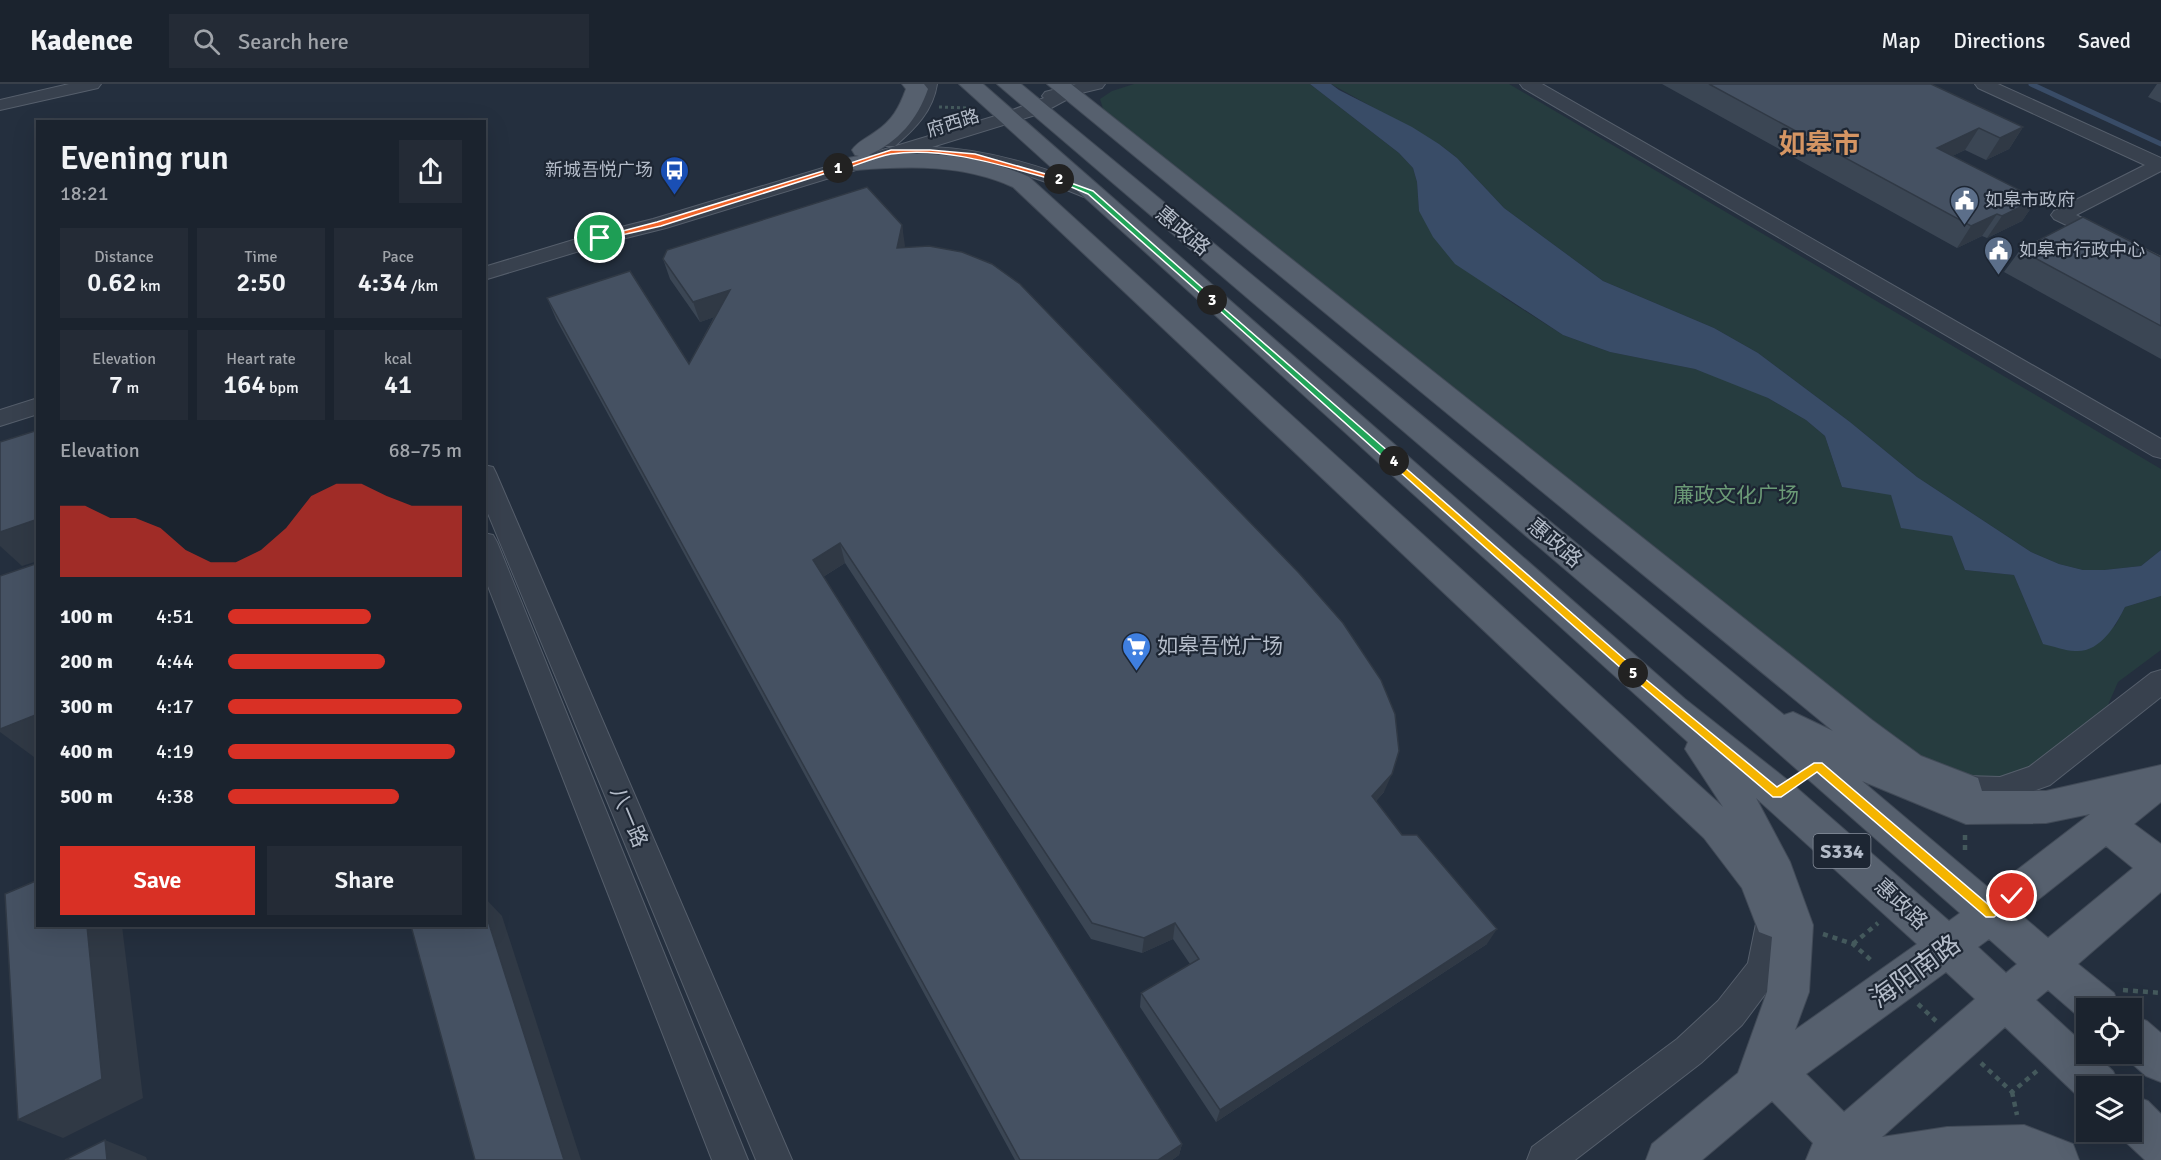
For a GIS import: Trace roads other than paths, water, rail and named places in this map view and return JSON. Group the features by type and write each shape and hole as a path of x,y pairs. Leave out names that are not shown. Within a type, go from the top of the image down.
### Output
{"main road":[{"path":"859,157 901,126 912,106 917,89 913,84"},
{"name":"惠政路","path":"970,84 1017,109 1729,689 2048,965 2109,998"},
{"name":"惠政路","path":"1008,84 1017,109 1091,193 1673,709 1777,793 2087,1076"},
{"path":"1063,88 1859,731 1908,767 1965,789"},
{"path":"859,157 929,160 1000,171 1021,182 1717,826 1758,878 1773,919"},
{"path":"1729,689 1809,736 1883,774 1966,808 2046,807 2159,782"},
{"path":"1673,709 1731,787 1771,862 1792,925 1788,992 1764,1080 1850,1154 1888,1156 1947,1149 2024,1147 2057,1160"},
{"path":"1777,793 1818,766"},
{"name":"海阳南路","path":"1668,1160 1764,1080 1947,947 2159,782"},
{"path":"1850,1154 2005,1001 2161,867 2106,824"},
{"path":"2142,1045 2161,1061"},
{"path":"2142,1126 2161,1144"}],"street":[{"path":"1,105 92,84"},
{"path":"890,147 909,126 921,106 928,84"},
{"name":"府西路","path":"486,273 600,238 659,213 859,157 1017,109 1063,88 1096,84"},
{"path":"1529,84 2161,450"},
{"path":"1984,84 2161,164"},
{"path":"890,147 975,156 1059,179 1091,193"},
{"path":"2161,164 2061,214 2161,265"},
{"path":"0,418 36,407"},
{"path":"0,431 36,420"},
{"name":"八一路","path":"486,479 774,1160"},
{"name":"八一路","path":"486,547 730,1160"},
{"path":"1965,789 2000,790 2039,776 2161,681"},
{"path":"1545,1160 1689,1051 1730,1013 1763,969 1773,919"}],"water":[{"path":"1310,84 1331,84 1439,144 1457,158 1504,208 1603,281 1714,328 1758,353 1850,422 1917,477 2031,552 2059,564 2083,570 2104,570 2141,566 2161,550 2161,596 2125,607 2112,629 2092,648 2071,651 2043,644 2014,575 1965,570 1952,536 1901,528 1891,495 1842,487 1825,436 1806,420 1768,398 1695,369 1610,352 1563,335 1455,264 1433,237 1419,211 1417,182 1413,168 1399,153"}],"waterway":[{"path":"2031,84 2161,144"}],"place":[{"name":"新城吾悦广场","path":"674,196"},
{"name":"如皋市政府","path":"1964,226"},
{"name":"如皋市行政中心","path":"1998,276"},
{"name":"如皋吾悦广场","path":"1136,672"}],"district":[{"name":"如皋市","path":"1819,144"}],"park label":[{"name":"廉政文化广场","path":"1736,495"}]}
